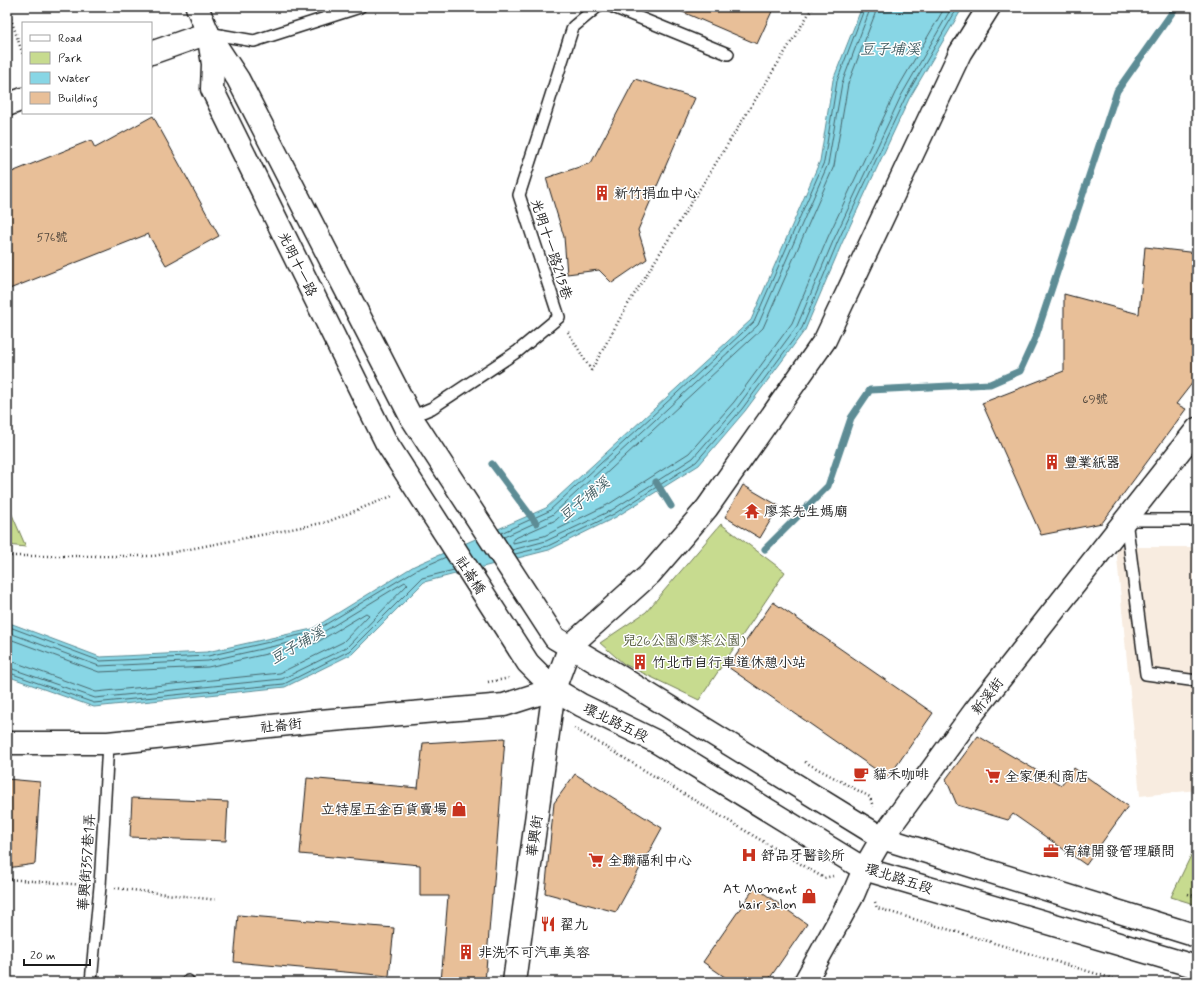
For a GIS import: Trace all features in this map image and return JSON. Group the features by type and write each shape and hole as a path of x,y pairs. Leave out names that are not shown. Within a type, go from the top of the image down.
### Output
{"street":[{"name":"光明十一路","path":"197,7 208,33 238,79 411,417 444,469 563,642"},
{"path":"989,7 960,53 825,340 708,508 650,574 563,642 882,838 1197,936"},
{"name":"光明十一路","path":"208,33 213,64 212,89 386,442 414,487"},
{"path":"152,53 208,33"},
{"path":"7,105 22,99"},
{"name":"新溪街","path":"805,982 852,895 864,868 882,838 974,712 1197,428"},
{"name":"社崙橋","path":"414,487 528,664"},
{"name":"華興街","path":"514,982 554,689 563,642"},
{"name":"環北路五段","path":"528,664 554,689 581,705 657,742 864,868 1197,967"},
{"name":"社崙街","path":"7,743 108,743 309,722 504,705 554,689"}],"lane":[{"path":"208,33 254,41 360,7"},
{"name":"光明十一路215巷","path":"411,417 432,408 518,351 559,317 519,195 573,26 598,7"},
{"path":"613,7 728,54"},
{"path":"1197,520 1126,520 1146,674 1197,681"},
{"name":"華興街357巷1弄","path":"91,982 100,886 108,743"}],"path":[{"path":"7,7 22,52"},
{"path":"559,317 591,371 627,306 813,7"},
{"path":"7,556 154,556 327,522 392,496"},
{"path":"801,760 870,797 882,838"},
{"path":"1188,894 1197,897"}],"shaded area":[{"path":"1116,547 1197,547 1197,790 1140,796"}],"green space":[{"path":"7,503 26,547 7,545"},
{"name":"兒26公園(廖茶公園)","path":"721,524 785,572 699,700 624,664 600,643 646,612"},
{"path":"1197,843 1197,905 1171,897"}],"water":[{"name":"豆子埔溪","path":"862,7 963,7 909,99 842,243 805,330 745,411 699,465 616,517 549,550 424,582 352,654 285,687 94,707 7,676 7,622 100,657 207,652 312,629 414,566 546,508 751,320 820,161 833,80"}],"building":[{"path":"671,7 774,7 757,44"},
{"name":"新竹捐血中心","path":"635,79 695,98 638,230 647,259 612,283 599,270 567,274 564,237 546,178 591,163"},
{"path":"153,116 219,236 166,265 148,234 7,290 7,174 91,140 95,148"},
{"path":"1145,247 1197,253 1197,377 1176,404 1186,409 1102,523 1041,535 982,403 1064,371 1064,294 1139,314"},
{"name":"廖茶先生媽廟","path":"743,485 779,506 760,538 725,517"},
{"path":"773,602 933,713 888,778 728,667"},
{"path":"978,736 1061,785 1074,768 1128,806 1086,865 1013,814 1008,820 957,805 946,779"},
{"path":"505,738 485,982 441,982 448,896 420,896 420,865 300,854 307,778 418,788 423,743"},
{"name":"全聯福利中心","path":"575,774 662,828 616,912 545,893 554,803"},
{"path":"7,779 40,782 35,864 7,868"},
{"path":"132,798 228,802 226,841 130,837"},
{"path":"755,887 807,924 767,982 732,982 703,962"},
{"path":"238,915 394,928 389,976 234,962"}],"waterway":[{"path":"765,549 828,486 851,418 870,390 990,384 1020,371 1036,336 1117,91 1176,7"},
{"path":"492,464 536,523"},
{"path":"656,482 671,506"}],"place":[{"name":"新竹捐血中心","path":"602,193"},
{"name":"豐業紙器","path":"1052,462"},
{"name":"廖茶先生媽廟","path":"752,511"},
{"name":"竹北市自行車道休憩小站","path":"640,662"},
{"name":"貓禾咖啡","path":"861,774"},
{"name":"全家便利商店","path":"993,776"},
{"name":"立特屋五金百貨賣場","path":"459,809"},
{"name":"宥緯開發管理顧問","path":"1051,851"},
{"name":"舒品牙醫診所","path":"749,855"},
{"name":"全聯福利中心","path":"596,860"},
{"name":"At Moment hair salon","path":"809,896"},
{"name":"翟九","path":"548,924"},
{"name":"非洗不可汽車美容","path":"466,952"}]}
